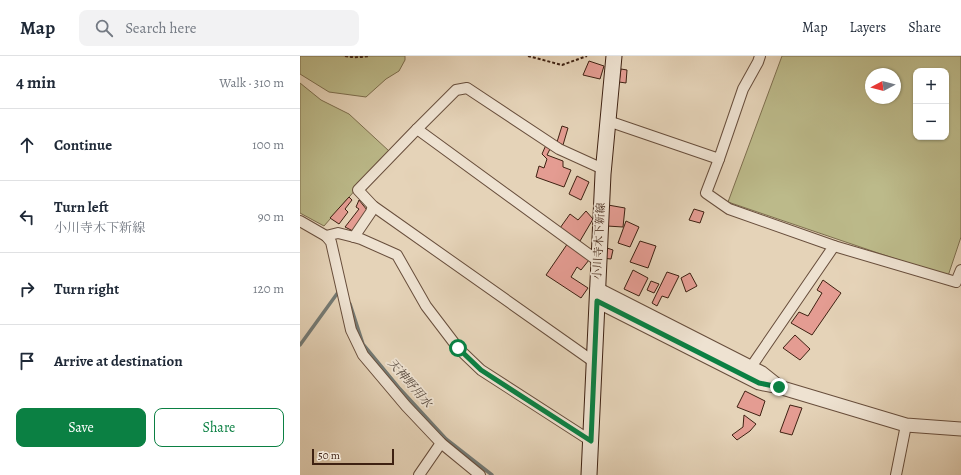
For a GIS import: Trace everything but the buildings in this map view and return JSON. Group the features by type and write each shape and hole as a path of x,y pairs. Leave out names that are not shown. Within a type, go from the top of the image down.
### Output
{"main road":[{"name":"小川寺木下新線","path":"589,475 603,169 614,56"}],"street":[{"path":"760,56 743,89 706,193 729,209 834,246 956,282 961,270"},
{"path":"594,362 373,206 358,190 456,90 466,88 559,149 603,169"},
{"path":"608,122 719,159"},
{"path":"417,129 598,261"},
{"path":"354,238 371,212 373,206"},
{"path":"300,221 326,236 331,242 351,330 363,355 406,406 441,443 480,475"},
{"path":"326,236 338,233 361,239 396,255 426,306 458,348 481,370 591,441"},
{"path":"751,367 834,246"},
{"path":"597,295 751,367 762,373 779,387"},
{"path":"597,295 759,383 779,387 906,425 961,429"},
{"path":"896,475 906,425"},
{"path":"419,475 441,443"}],"path":[{"path":"345,56 368,56"},
{"path":"528,56 562,65 587,56"}],"shaded area":[{"path":"300,56 405,56 405,60 399,71 386,79 366,97 329,92 300,74"},
{"path":"782,56 961,56 961,237 948,276 728,202"},
{"path":"300,83 321,100 349,114 389,151 324,226 300,213"}],"waterway":[{"name":"天神野用水","path":"300,345 339,291"},
{"name":"天神野用水","path":"350,304 363,344 400,389 446,439 492,475"}],"route":[{"path":"458,348 481,370 591,441 597,301 759,383 779,387"}]}
